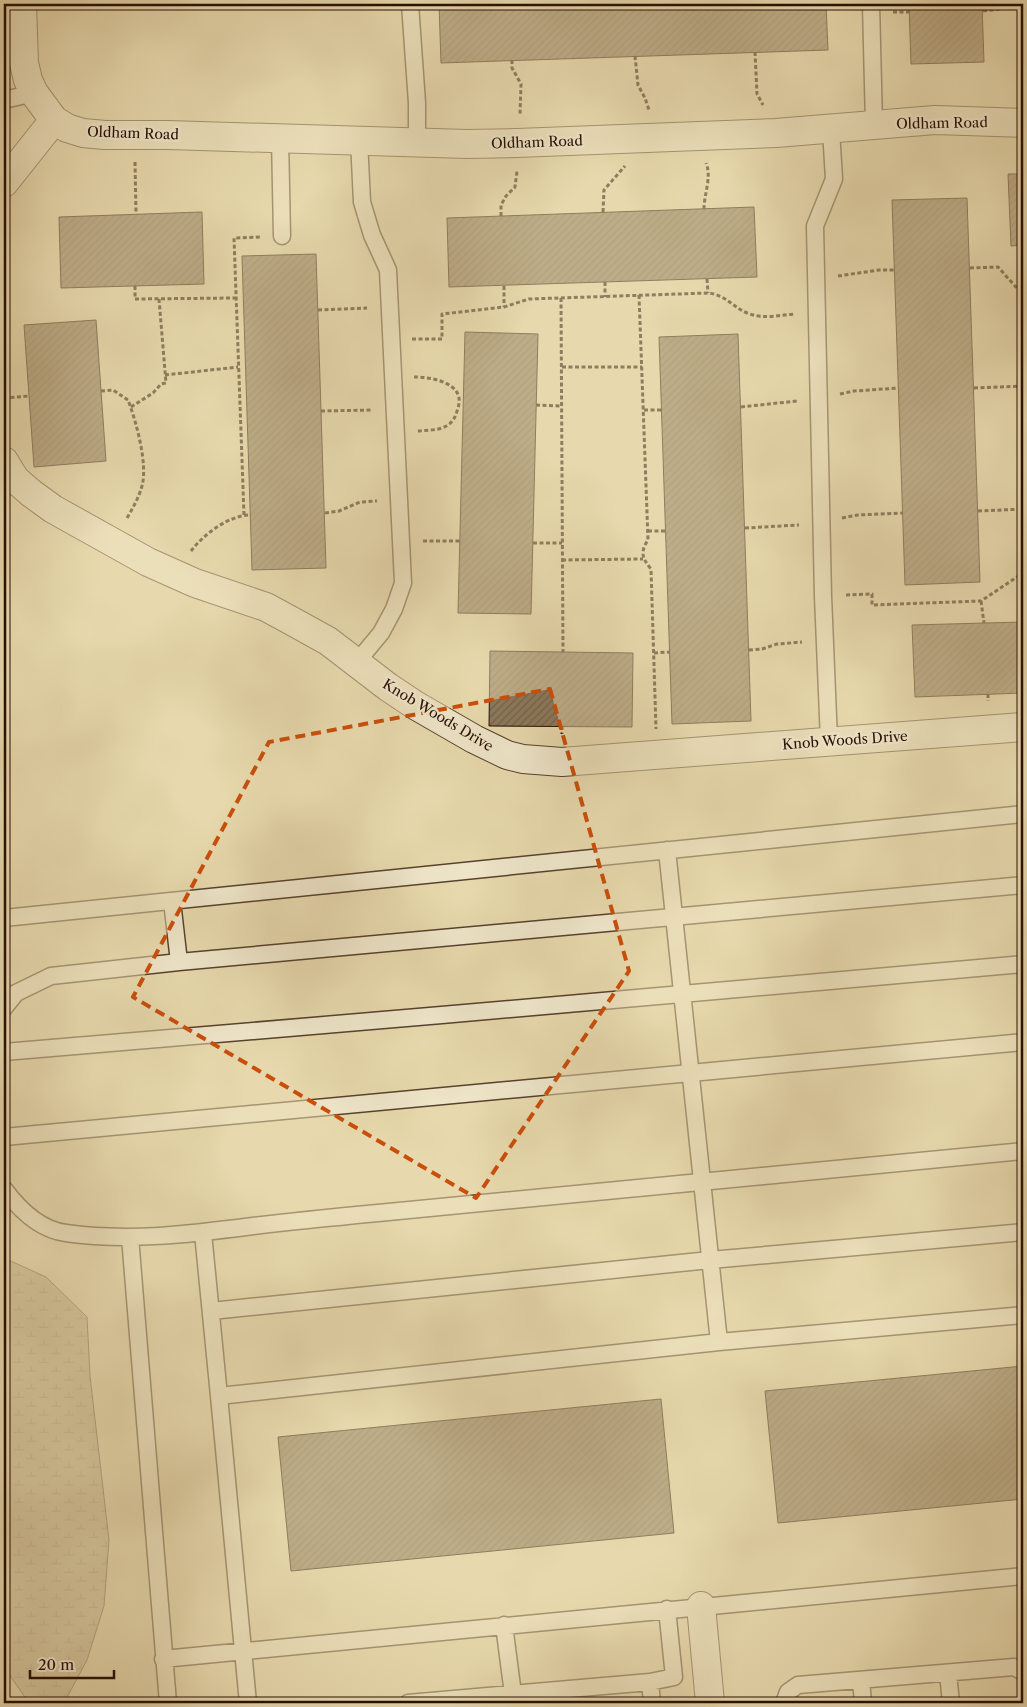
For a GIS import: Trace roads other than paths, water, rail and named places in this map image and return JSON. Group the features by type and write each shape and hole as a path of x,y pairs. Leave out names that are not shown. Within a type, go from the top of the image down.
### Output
{"street":[{"path":"4,184 54,120 34,93 28,80 24,64 22,4"},
{"name":"Oldham Road","path":"54,120 67,128 83,133 105,135 280,137 518,144 831,130 935,120 1023,123"},
{"name":"Knob Woods Drive","path":"4,461 15,479 30,493 54,509 148,562 195,583 266,607 328,641 415,705 474,739 515,757 542,762 562,762 1023,727"},
{"path":"701,1606 710,1703"}],"lane":[{"path":"410,4 418,103 417,142"},
{"path":"871,4 874,126"},
{"path":"4,100 34,93"},
{"path":"830,741 823,596 815,226 834,179 831,130"},
{"path":"280,137 282,236"},
{"path":"356,663 380,632 394,609 404,584 388,270 372,235 362,202 359,140"},
{"path":"4,918 1023,814"},
{"path":"667,850 718,1342"},
{"path":"4,1008 16,993 51,976 179,962 1023,885"},
{"path":"172,901 179,962"},
{"path":"4,1052 340,1025 1023,964"},
{"path":"4,1137 1023,1042"},
{"path":"4,1189 12,1201 35,1222 62,1233 107,1237 168,1237 306,1220 702,1184 1023,1151"},
{"path":"211,1311 710,1260 1023,1232"},
{"path":"203,1233 248,1703"},
{"path":"130,1237 168,1703"},
{"path":"219,1396 718,1342 1023,1316"},
{"path":"163,1659 1023,1576"},
{"path":"408,1703 650,1682 674,1677 668,1609"},
{"path":"504,1625 513,1694"},
{"path":"784,1703 788,1692 798,1685 1014,1667 1023,1672"},
{"path":"948,1673 951,1703"},
{"path":"861,1680 863,1703"},
{"path":"650,1682 652,1703"}]}
